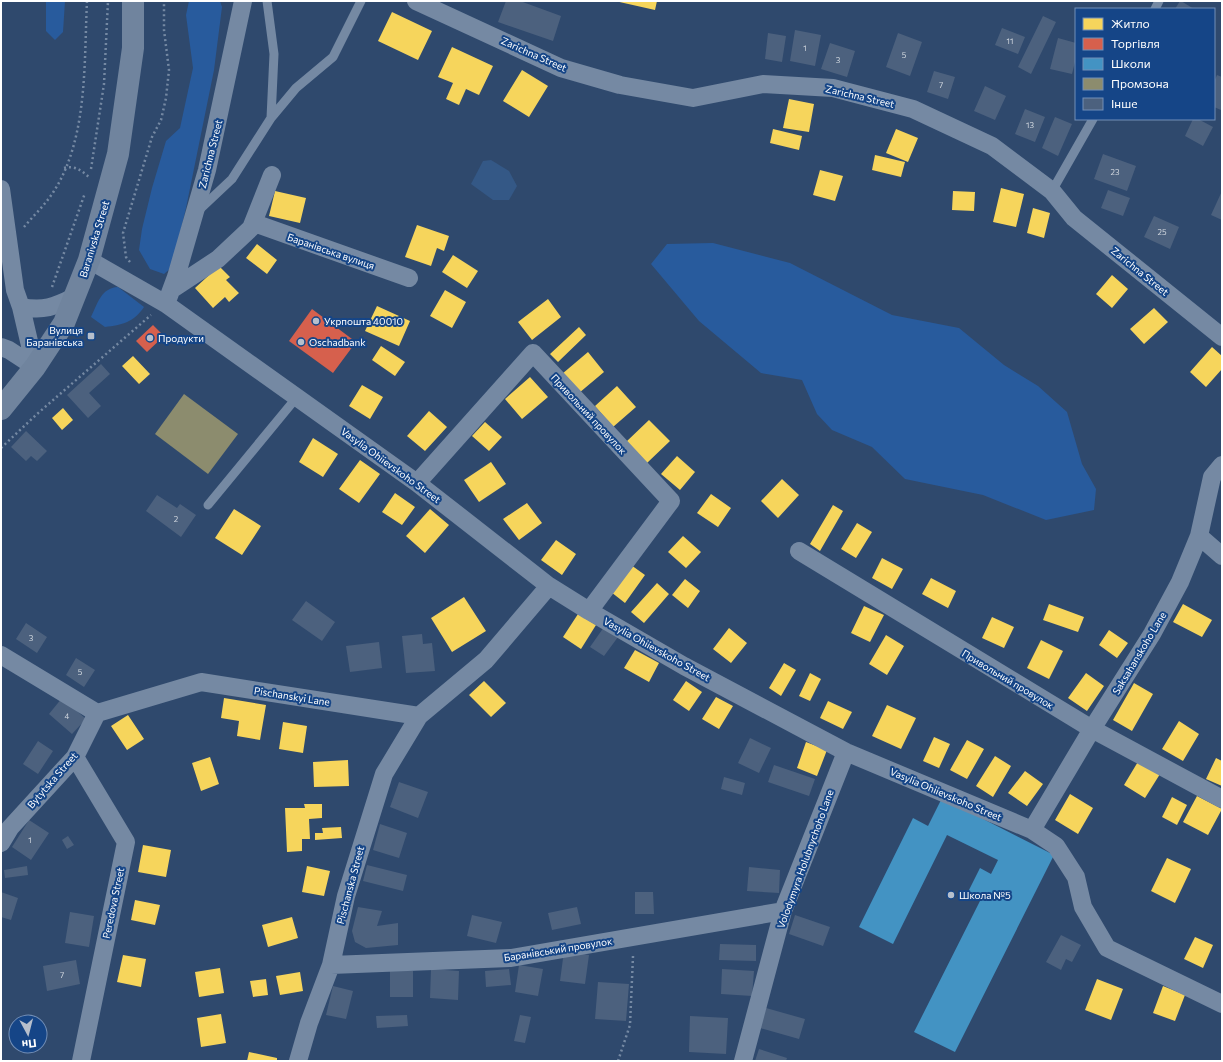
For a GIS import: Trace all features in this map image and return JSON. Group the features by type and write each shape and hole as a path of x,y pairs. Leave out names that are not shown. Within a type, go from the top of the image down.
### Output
{"main road":[{"path":"89,260 118,154 133,48 133,1"},
{"name":"Baranivska Street","path":"1,410 35,367 64,323 89,260"}],"street":[{"name":"Zarichna Street","path":"169,297 207,170 244,1"},
{"name":"Zarichna Street","path":"416,1 561,68 620,85 693,98 763,84 833,88 914,109 992,146 1052,191 1074,218 1222,337"},
{"path":"169,297 218,259 251,228 272,175"},
{"path":"1,189 3,213 15,290 21,307 35,367"},
{"name":"Баранівська вулиця","path":"254,223 409,278"},
{"name":"Vasylia Ohiievskoho Street","path":"89,260 169,297 297,397 417,483 549,586 589,611 684,666 846,752 1032,830 1056,846 1076,877 1083,907 1106,948 1222,1004"},
{"path":"21,307 35,309 53,307 74,297"},
{"path":"1,347 9,350 35,367"},
{"name":"Привольний провулок","path":"417,483 533,353 671,501 589,611"},
{"name":"Saksahanskoho Lane","path":"1032,830 1092,729 1152,634 1180,582 1199,536 1212,477 1222,465"},
{"path":"1199,536 1222,556"},
{"name":"Привольний провулок","path":"799,551 1092,729 1222,799"},
{"path":"419,716 486,660 549,586"},
{"path":"1,655 98,713"},
{"name":"Pischanskyi Lane","path":"98,713 201,682 419,716"},
{"name":"Bytytska Street","path":"1,843 10,828 74,757 98,713"},
{"name":"Pischanska Street","path":"298,1061 309,1023 330,966 346,896 384,774 419,716"},
{"name":"Volodymyra Holubnychoho Lane","path":"743,1061 783,911 846,752"},
{"name":"Peredova Street","path":"74,757 126,842 81,1061"},
{"name":"Баранівський провулок","path":"330,966 511,958 783,911"}],"lane":[{"path":"267,1 274,54 271,118"},
{"path":"193,216 232,179 271,118 296,88 333,57 360,1"},
{"path":"1052,191 1092,120"},
{"path":"208,505 297,397"}],"path":[{"path":"9,246 54,191 74,148 83,92 87,1"},
{"path":"45,308 90,178 104,84 108,1"},
{"path":"134,267 126,257 123,233 152,136 161,120 166,98 169,70 164,30 164,1"},
{"path":"64,168 70,167 81,170 90,178"},
{"path":"1,448 36,414 169,297"},
{"path":"618,1061 630,1025 634,937"}],"shaded area":[{"path":"46,1 65,1 63,32 55,40 46,31"},
{"path":"189,1 220,1 222,7 214,70 186,208 172,267 164,274 150,269 139,250 142,229 152,188 166,141 180,128 193,68 186,15"},
{"path":"491,160 509,171 517,186 509,200 493,200 471,184 483,161"},
{"path":"713,243 790,263 892,315 959,328 1004,365 1038,386 1067,412 1082,464 1096,489 1094,510 1046,520 983,495 905,479 872,447 832,430 817,414 802,380 761,373 699,321 651,264 667,244"},
{"path":"118,287 144,307 136,316 127,322 105,327 91,317 104,293 112,288"}],"building: Житло":[{"path":"615,1 657,1 655,10"},
{"path":"392,12 432,31 418,60 378,41"},
{"path":"452,47 493,66 479,95 466,89 459,105 446,99 453,83 438,77"},
{"path":"522,70 548,86 529,117 503,101"},
{"path":"789,99 814,104 809,132 783,128"},
{"path":"773,129 802,136 799,150 770,143"},
{"path":"896,129 918,138 908,162 886,153"},
{"path":"875,155 905,162 901,177 872,170"},
{"path":"820,170 843,176 835,201 813,195"},
{"path":"1001,188 1024,194 1016,227 993,222"},
{"path":"275,191 306,198 300,223 269,216"},
{"path":"953,191 975,192 974,211 952,210"},
{"path":"1033,208 1050,213 1044,238 1027,233"},
{"path":"417,225 449,236 444,251 437,248 431,266 405,257"},
{"path":"257,244 277,260 267,274 246,258"},
{"path":"453,255 478,271 467,288 442,272"},
{"path":"219,266 230,277 226,280 239,293 229,302 225,297 213,308 195,288"},
{"path":"1112,275 1128,289 1112,308 1096,294"},
{"path":"445,290 466,302 452,328 430,316"},
{"path":"548,299 561,317 532,340 518,322"},
{"path":"377,306 410,321 399,346 365,331"},
{"path":"1154,308 1168,322 1144,344 1130,329"},
{"path":"579,327 586,335 558,362 550,354"},
{"path":"381,346 405,362 395,376 372,360"},
{"path":"1212,347 1222,356 1222,369 1206,387 1190,372"},
{"path":"588,352 604,372 579,393 562,374"},
{"path":"133,356 150,374 139,384 122,366"},
{"path":"530,377 548,397 522,419 505,399"},
{"path":"362,385 383,397 370,419 349,406"},
{"path":"617,386 636,407 613,427 595,406"},
{"path":"63,408 73,420 62,430 52,418"},
{"path":"429,411 447,427 425,451 407,436"},
{"path":"649,420 670,441 647,463 626,442"},
{"path":"485,422 502,437 489,451 472,436"},
{"path":"313,438 338,454 323,477 299,462"},
{"path":"677,456 695,472 680,490 661,474"},
{"path":"360,460 380,474 359,503 339,489"},
{"path":"491,462 506,484 479,502 464,480"},
{"path":"782,479 799,495 778,518 761,501"},
{"path":"395,493 415,507 402,525 382,512"},
{"path":"711,494 731,508 718,527 697,513"},
{"path":"527,503 542,523 519,540 503,519"},
{"path":"833,505 843,511 820,551 810,544"},
{"path":"234,509 261,526 242,555 215,538"},
{"path":"430,509 449,525 425,553 406,536"},
{"path":"857,523 872,532 856,558 841,549"},
{"path":"683,536 701,552 686,568 668,552"},
{"path":"556,540 576,554 562,575 541,560"},
{"path":"882,558 903,569 892,589 872,578"},
{"path":"631,565 645,575 625,603 611,592"},
{"path":"931,578 956,591 948,608 922,594"},
{"path":"685,579 700,591 688,608 672,595"},
{"path":"657,583 669,594 644,623 631,612"},
{"path":"464,597 486,631 452,652 431,618"},
{"path":"1049,604 1084,617 1078,632 1043,620"},
{"path":"1183,604 1212,620 1202,637 1173,622"},
{"path":"864,606 884,615 870,642 851,633"},
{"path":"578,614 596,625 581,649 563,637"},
{"path":"992,617 1014,627 1004,648 982,638"},
{"path":"729,628 747,643 731,663 713,649"},
{"path":"1109,630 1128,643 1117,658 1099,645"},
{"path":"886,635 904,646 887,675 869,664"},
{"path":"1041,640 1063,651 1049,679 1027,668"},
{"path":"635,650 659,663 649,682 624,668"},
{"path":"784,663 796,670 781,696 769,688"},
{"path":"810,673 821,679 810,701 799,696"},
{"path":"1086,673 1104,686 1087,711 1068,698"},
{"path":"484,681 506,703 491,717 469,695"},
{"path":"686,681 702,692 689,711 673,700"},
{"path":"1134,683 1153,694 1132,731 1113,720"},
{"path":"716,697 733,706 719,729 702,719"},
{"path":"224,698 266,705 260,740 237,736 239,721 221,718"},
{"path":"828,701 852,712 843,729 820,718"},
{"path":"887,705 916,718 901,749 872,736"},
{"path":"128,715 144,739 127,750 111,726"},
{"path":"1179,721 1199,734 1183,761 1162,749"},
{"path":"283,722 307,726 303,753 279,749"},
{"path":"934,737 950,744 939,768 923,761"},
{"path":"967,740 984,749 967,779 950,770"},
{"path":"806,742 827,750 817,776 797,768"},
{"path":"995,756 1011,766 993,797 976,786"},
{"path":"210,757 219,784 201,791 192,763"},
{"path":"1216,758 1222,761 1222,786 1206,779"},
{"path":"348,760 349,786 314,787 313,762"},
{"path":"1139,760 1160,774 1145,798 1124,785"},
{"path":"1025,771 1043,784 1027,806 1008,793"},
{"path":"1070,794 1093,808 1078,834 1055,820"},
{"path":"1197,796 1222,809 1208,835 1183,822"},
{"path":"1172,797 1187,805 1177,825 1162,817"},
{"path":"304,804 322,804 322,818 309,819 310,839 302,839 302,851 287,852 285,808 305,808"},
{"path":"341,827 342,838 315,840 315,833 323,833 322,828"},
{"path":"143,845 171,850 166,877 138,872"},
{"path":"1167,858 1191,869 1175,903 1151,891"},
{"path":"307,866 330,871 324,896 302,892"},
{"path":"135,900 160,905 155,925 131,920"},
{"path":"292,917 298,938 268,947 262,925"},
{"path":"1195,937 1213,945 1203,968 1184,959"},
{"path":"123,955 146,959 141,987 117,982"},
{"path":"220,968 224,993 199,997 195,972"},
{"path":"300,972 303,991 280,995 276,976"},
{"path":"266,979 268,995 253,997 250,981"},
{"path":"1097,979 1123,989 1111,1020 1085,1010"},
{"path":"1163,986 1185,995 1175,1021 1153,1013"},
{"path":"221,1014 226,1043 201,1047 197,1018"},
{"path":"249,1052 277,1058 277,1061 247,1061"}],"building: Торгівля":[{"path":"312,309 356,342 333,373 289,341"},
{"name":"Продукти","path":"153,325 164,336 147,352 136,341"}],"building: Школи":[{"path":"942,798 1054,855 955,1052 914,1032 981,899 968,892 980,868 991,874 998,860 947,835 893,944 859,927 913,818 928,826"}],"building: Промзона":[{"path":"184,394 238,434 208,474 155,434"}],"building: Інше":[{"path":"506,1 520,1 561,16 553,41 498,22"},
{"path":"1181,1 1192,8 1176,8"},
{"path":"1043,16 1056,22 1031,74 1018,67"},
{"path":"1002,28 1025,37 1018,54 995,45"},
{"path":"795,30 821,35 815,66 790,61"},
{"path":"768,33 786,36 782,62 765,59"},
{"path":"898,33 922,42 910,76 886,67"},
{"path":"1058,38 1075,43 1075,62 1072,74 1050,69"},
{"path":"830,43 855,51 847,77 821,69"},
{"path":"934,71 955,77 948,99 927,92"},
{"path":"1217,75 1222,77 1221,110 1215,107 1215,80"},
{"path":"985,86 1006,96 995,120 974,111"},
{"path":"1025,109 1045,117 1035,142 1015,134"},
{"path":"1055,117 1072,124 1058,156 1042,148"},
{"path":"1193,120 1200,120 1213,127 1203,146 1185,136"},
{"path":"1103,154 1136,166 1127,191 1094,179"},
{"path":"1108,190 1130,198 1123,216 1101,208"},
{"path":"1222,191 1222,220 1211,215"},
{"path":"1154,216 1179,227 1170,249 1144,237"},
{"path":"101,364 110,374 89,393 101,406 88,418 67,395"},
{"path":"26,431 47,451 37,461 31,456 26,461 11,447"},
{"path":"157,495 177,508 180,504 196,515 181,537 146,511"},
{"path":"306,601 335,622 322,641 292,620"},
{"path":"26,623 47,637 37,653 16,639"},
{"path":"604,627 618,637 604,656 590,647"},
{"path":"422,634 423,644 432,643 435,671 406,673 402,636"},
{"path":"379,642 382,668 350,672 346,646"},
{"path":"76,658 95,670 84,687 66,675"},
{"path":"62,698 86,719 72,734 49,714"},
{"path":"750,738 771,748 759,773 738,763"},
{"path":"38,741 53,751 38,774 23,764"},
{"path":"774,765 815,779 809,796 768,782"},
{"path":"724,777 745,783 742,795 721,789"},
{"path":"399,782 428,792 418,818 390,807"},
{"path":"29,820 49,833 31,860 12,847"},
{"path":"380,824 407,833 399,858 373,850"},
{"path":"68,836 74,845 67,849 62,840"},
{"path":"367,865 407,875 403,891 363,881"},
{"path":"27,866 28,875 5,878 4,870"},
{"path":"749,867 780,870 779,893 747,891"},
{"path":"1,892 18,898 11,920 1,917"},
{"path":"635,892 653,892 654,914 635,914"},
{"path":"358,907 382,911 377,926 398,923 398,945 366,948 355,942 352,931"},
{"path":"577,907 581,924 552,930 548,913"},
{"path":"70,912 94,916 89,947 65,943"},
{"path":"472,915 502,922 496,943 467,936"},
{"path":"795,915 830,927 823,946 789,934"},
{"path":"1061,935 1081,945 1072,962 1066,959 1061,970 1046,962"},
{"path":"720,944 756,945 756,961 719,960"},
{"path":"564,951 589,955 585,984 560,981"},
{"path":"76,960 80,984 47,991 43,966"},
{"path":"519,965 543,969 538,996 515,992"},
{"path":"431,969 459,971 458,1000 430,998"},
{"path":"509,969 511,985 486,987 485,971"},
{"path":"722,969 754,971 752,996 721,994"},
{"path":"390,971 413,971 413,997 390,997"},
{"path":"598,982 629,984 626,1021 595,1019"},
{"path":"333,986 353,991 346,1019 326,1015"},
{"path":"766,1008 805,1019 799,1039 760,1028"},
{"path":"407,1015 408,1026 377,1028 376,1016"},
{"path":"520,1015 531,1017 525,1043 514,1041"},
{"path":"690,1016 728,1018 726,1054 689,1052"},
{"path":"759,1049 787,1058 786,1061 755,1061"}],"place":[{"name":"Укрпошта 40010","path":"316,321"},
{"name":"Вулиця Баранівська","path":"91,336"},
{"name":"Продукти","path":"150,338"},
{"name":"Oschadbank","path":"301,342"},
{"name":"Школа №5","path":"951,895"}]}
